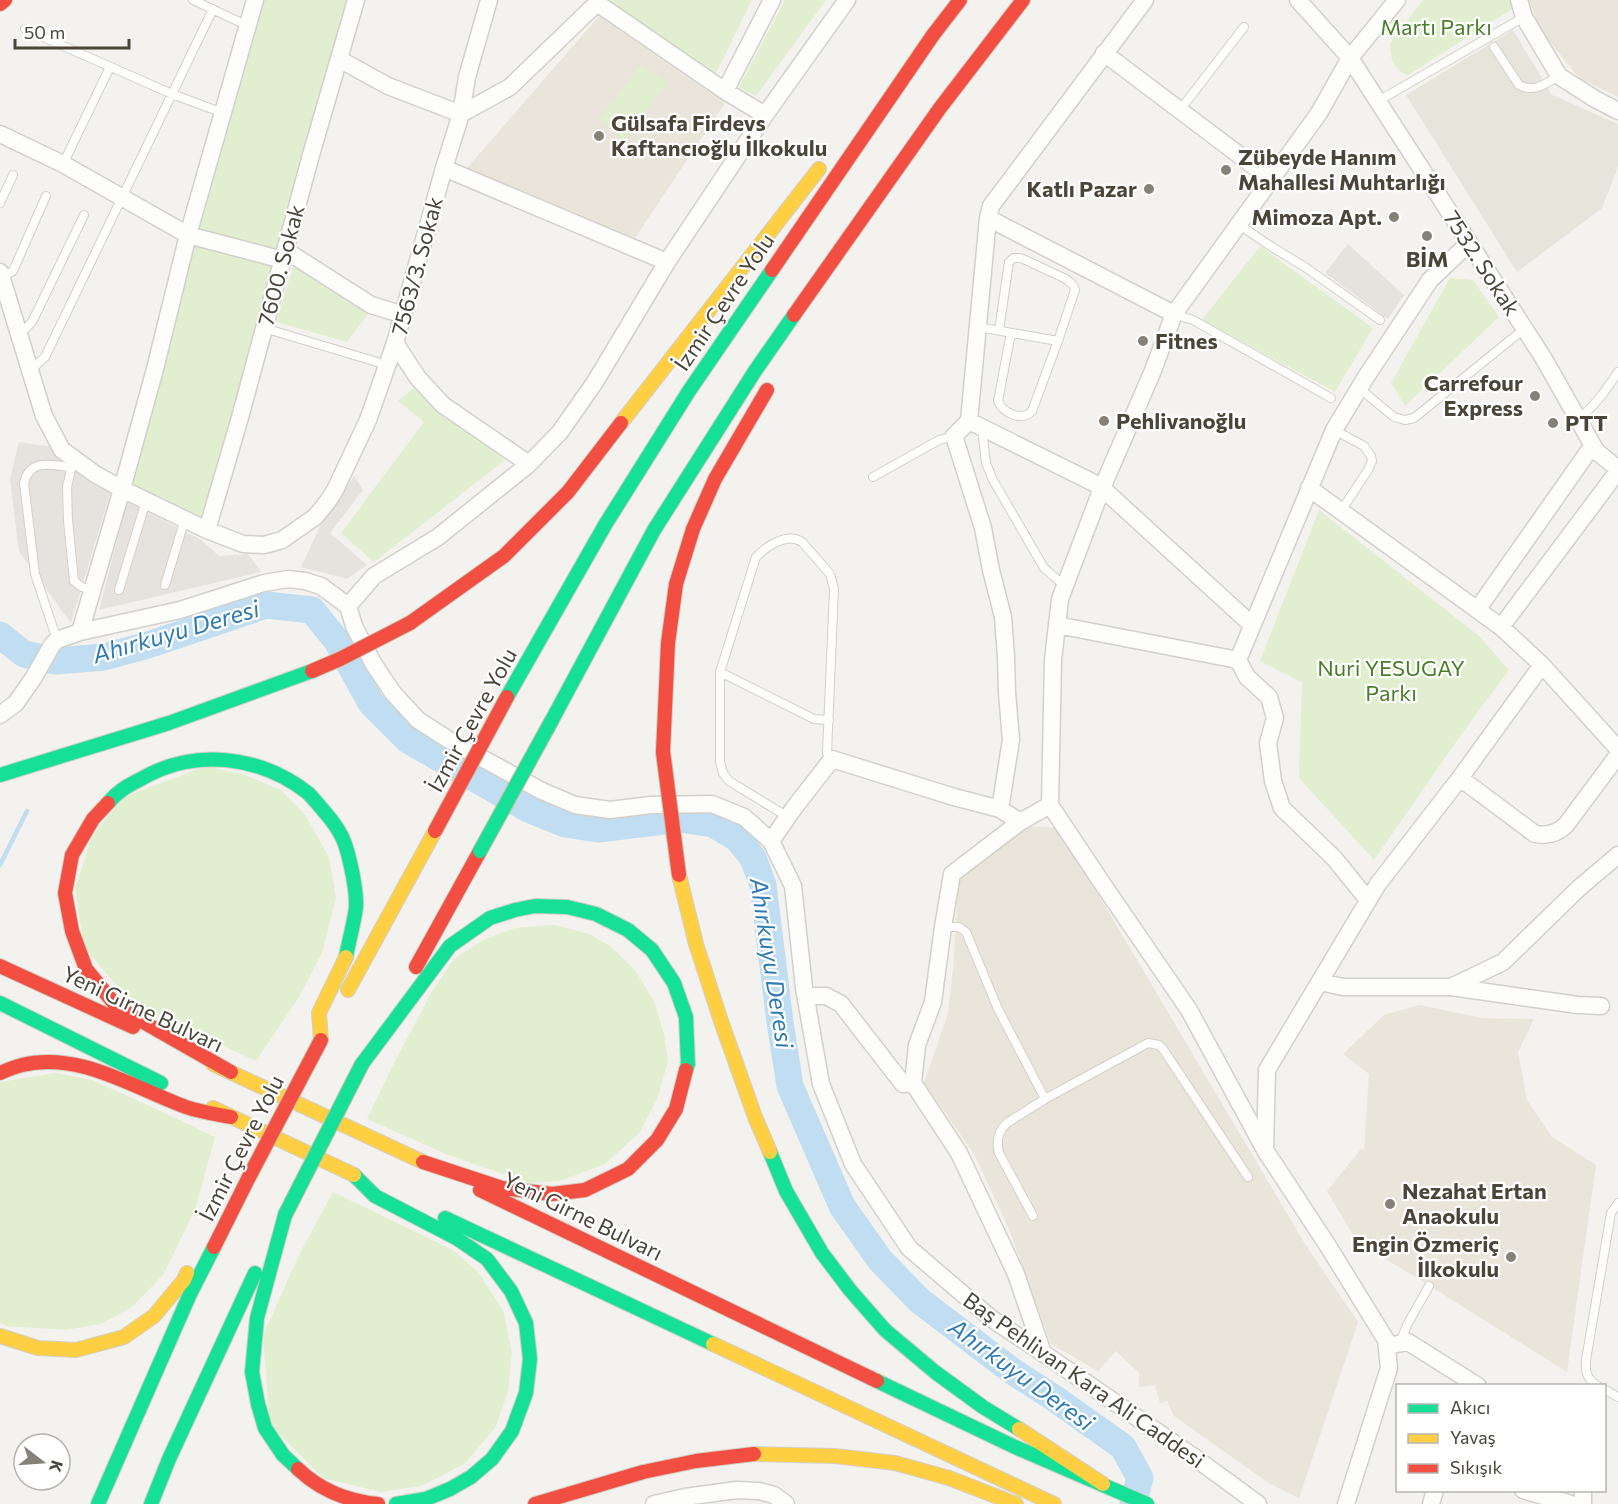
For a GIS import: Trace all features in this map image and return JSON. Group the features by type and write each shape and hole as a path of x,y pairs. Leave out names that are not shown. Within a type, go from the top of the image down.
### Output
{"main road":[{"path":"0,4 5,0"},
{"name":"İzmir Çevre Yolu","path":"344,998 507,697 606,525 689,391 933,35 960,0"},
{"path":"151,1504 248,1288 362,1064 654,530 748,381 940,108 1023,0"},
{"path":"867,109 888,82 933,35"},
{"path":"921,158 940,108"},
{"path":"0,775 168,723 340,659 410,623 504,556 568,492 825,162"},
{"path":"777,375 757,404 715,479 693,529 676,584 668,643 663,752 679,875 696,944 755,1118 786,1191 822,1252 850,1290 885,1330 935,1372 983,1407 1044,1444 1103,1484"},
{"path":"231,1072 117,1007 86,969 72,932 65,893 72,855 93,819 117,792 152,772 183,762 216,758 252,764 281,776 309,794 331,819 345,842 356,905 346,958 320,1013 321,1040"},
{"path":"362,1064 450,946 489,918 515,910 535,906 567,907 596,914 628,930 652,950 674,983 686,1017 688,1064 676,1109 657,1140 628,1169 585,1190 552,1194 502,1188 423,1162"},
{"name":"Yeni Girne Bulvarı","path":"0,966 423,1162 1015,1448 1147,1504"},
{"path":"0,1004 231,1117 1054,1504"},
{"name":"İzmir Çevre Yolu","path":"98,1504 190,1294 333,1019"},
{"path":"0,1073 25,1064 53,1062 79,1065 125,1081 188,1108 231,1117"},
{"path":"0,1336 38,1348 76,1350 124,1337 154,1316 184,1280 218,1211 250,1175"},
{"path":"354,1175 375,1196 456,1238 487,1259 510,1291 526,1323 530,1359 526,1393 512,1431 492,1459 471,1477 450,1489 426,1499 396,1504"},
{"path":"285,1215 257,1318 252,1372 258,1404 266,1428 283,1455 311,1482 358,1502 378,1504"},
{"path":"535,1504 643,1472 696,1461 754,1454 835,1456 896,1463 950,1478 1016,1504"}],"street":[{"path":"80,632 122,489 188,235 255,0"},
{"name":"7600. Sokak","path":"207,530 356,0"},
{"name":"7563/3. Sokak","path":"489,0 466,77 461,114 395,343 418,378 443,405 529,464"},
{"path":"725,91 772,0"},
{"path":"0,715 16,703 54,643 80,632 180,610 264,583 288,579 321,586 348,606 374,576 438,537 529,464 560,432 596,382 667,262 765,115 847,0"},
{"path":"975,424 978,327 991,206 1145,0"},
{"name":"7532. Sokak","path":"1298,0 1350,58 1544,359 1596,451 1618,470"},
{"path":"1397,0 1350,58 1319,113 1174,314 1102,488 1060,599 1053,660 1050,805 1190,1010 1265,1150 1329,1246 1386,1340 1394,1345 1408,1342 1471,1384"},
{"path":"1519,0 1524,17 1559,76 1618,111"},
{"path":"339,59 388,86 461,114 510,87 598,2 725,91 765,115"},
{"path":"1104,53 1271,179"},
{"path":"0,134 63,164 188,235 284,255 371,305 404,315"},
{"path":"444,168 667,262"},
{"path":"988,218 1174,314"},
{"path":"1368,900 1334,858 1282,808 1273,781 1268,743 1275,718 1269,697 1247,677 1238,660 1334,430 1430,280 1469,243"},
{"path":"1,275 44,416 62,450 72,463 207,530 243,544 264,545 282,540 315,517 335,490 368,420 395,343"},
{"path":"975,424 1102,488 1252,625"},
{"path":"975,424 954,436 983,528 1003,617 1011,740 1000,809"},
{"path":"1477,610 1588,452 1596,451"},
{"path":"1501,627 1618,470"},
{"path":"1309,488 1501,627 1542,665 1618,749"},
{"name":"Baş Pehlivan Kara Ali Caddesi","path":"348,606 354,626 373,663 393,693 418,720 449,740 542,791 575,805 610,810 651,805 712,804 744,817 771,841 793,886 806,996 821,1084 853,1164 909,1248 992,1319 1194,1457 1258,1504"},
{"path":"1057,625 1238,660"},
{"path":"1265,1150 1268,1070 1378,884 1460,778 1542,665"},
{"path":"1460,778 1535,834 1548,835 1566,825 1618,755"},
{"path":"771,841 832,759 1000,809 1020,822"},
{"path":"1043,1353 1016,1274 959,1152 913,1083 917,1045 933,1002 952,874 1020,822 1050,805"},
{"path":"1451,987 1503,962 1579,888 1618,855"},
{"path":"1320,982 1343,987 1451,987 1578,1005 1601,1006"},
{"path":"806,996 826,996 841,1004 903,1084 913,1083"},
{"path":"1346,1504 1389,1368 1394,1345"},
{"path":"654,1504 685,1497 715,1499 737,1490 759,1491 774,1495 786,1504"},
{"path":"1527,1492 1571,1504"}],"lane":[{"path":"193,0 248,26"},
{"path":"31,370 45,357 213,9"},
{"path":"1378,101 1524,17"},
{"path":"1180,111 1244,27"},
{"path":"25,29 172,94 223,113"},
{"path":"1494,47 1519,85 1524,88 1536,88 1559,76"},
{"path":"63,164 110,67"},
{"path":"0,203 13,175"},
{"path":"1,275 13,271 46,196"},
{"path":"20,334 33,322 84,215"},
{"path":"1238,224 1305,267 1380,320"},
{"path":"999,330 1009,262 1014,258 1021,258 1066,279 1074,288 1075,291 1058,341 1032,411 1021,417 1006,411 998,400 1011,333"},
{"path":"1174,314 1193,320 1331,398"},
{"path":"978,327 1058,341"},
{"path":"264,328 387,365"},
{"path":"1359,388 1394,417 1405,420 1414,418 1524,329"},
{"path":"1578,419 1600,399 1618,372"},
{"path":"975,424 993,480 1044,568 1065,586"},
{"path":"1334,430 1364,446 1370,452 1372,461 1341,511"},
{"path":"873,477 939,440 954,436"},
{"path":"54,643 35,574 24,483 29,471 38,465 72,463 67,487 74,581 92,590"},
{"path":"119,590 146,501"},
{"path":"165,585 185,519"},
{"path":"788,817 729,781 723,773 720,762 720,672 756,557 764,549 790,538 799,539 830,574 834,589 827,753 832,759"},
{"path":"720,672 814,719 829,720"},
{"path":"943,927 958,927 966,932 998,1009 1045,1099"},
{"path":"1034,1216 999,1153 997,1143 1000,1132 1007,1123 1045,1099 1143,1045 1153,1043 1163,1049 1248,1177"},
{"path":"1595,1384 1590,1381 1587,1374 1586,1360 1611,1213 1618,1203"},
{"path":"1394,1345 1429,1286"}],"shaded area":[{"path":"1529,0 1618,0 1618,97 1579,78 1539,28"},
{"name":"Gülsafa Firdevs Kaftancıoğlu İlkokulu","path":"599,16 725,103 635,238 467,168"},
{"path":"1513,30 1552,95 1618,124 1618,167 1602,208 1517,272 1406,95"},
{"path":"1348,244 1404,295 1388,319 1325,273"},
{"path":"19,442 52,447 113,484 71,623 19,552 10,479"},
{"path":"354,476 363,490 330,533 367,565 347,579 301,567 323,520"},
{"path":"127,502 200,539 219,556 248,554 261,572 99,610"},
{"path":"1028,826 1059,828 1305,1244 1358,1322 1299,1498 1270,1484 1174,1416 1167,1401 1160,1403 1155,1385 1139,1387 1139,1373 1116,1351 1098,1371 1051,1344 1009,1229 974,1154 924,1083 948,1013 959,872"},
{"path":"1419,1005 1482,1018 1534,1019 1518,1052 1527,1100 1552,1137 1596,1165 1567,1372 1357,1242 1327,1191 1361,1149 1364,1150 1369,1074 1343,1054 1384,1015"}],"green space":[{"path":"255,0 353,0 206,521 120,482"},
{"path":"605,0 752,0 713,79"},
{"path":"785,0 826,0 756,96 739,87"},
{"name":"Martı Parkı","path":"1423,0 1512,0 1515,7 1408,75 1399,70 1393,62 1390,43"},
{"path":"641,65 668,83 624,140 599,119"},
{"path":"1260,246 1373,328 1335,392 1202,320"},
{"path":"296,257 368,314 347,342 276,322"},
{"path":"1450,278 1473,280 1499,317 1405,406 1391,383"},
{"path":"414,388 505,460 374,562 341,533 424,422 398,401"},
{"name":"Nuri YESUGAY Parkı","path":"1319,510 1479,636 1509,670 1374,860 1299,778 1302,682 1260,661"},
{"path":"206,766 245,775 281,790 306,816 329,857 336,898 322,953 299,997 256,1061 130,1002 84,947 75,889 92,836 124,797"},
{"path":"555,925 589,934 610,946 635,970 654,1001 664,1034 668,1062 657,1099 640,1132 605,1164 560,1181 528,1183 446,1154 367,1119 434,988 454,959 485,939 515,928"},
{"path":"56,1073 92,1080 215,1137 195,1210 163,1275 132,1307 101,1324 66,1330 6,1326 0,1322 0,1082"},
{"path":"333,1192 453,1250 478,1272 503,1310 512,1352 508,1392 495,1428 464,1464 421,1486 381,1492 323,1478 270,1425 263,1336 299,1255"}],"waterway":[{"name":"Ahırkuyu Deresi","path":"0,635 24,654 56,661 104,657 148,645 266,605 312,610 337,641 371,703 408,740 528,809 565,824 598,829 681,819 713,824 737,838 753,858 763,885 790,1086 842,1206 880,1260 920,1301 1012,1371 1123,1447 1140,1478 1133,1504"},
{"path":"0,865 27,811"}],"traffic: fast":[{"path":"507,697 605,525 689,391 772,270"},
{"path":"552,720 654,530 755,371 794,315"},
{"path":"0,775 169,723 312,671"},
{"path":"480,851 552,720"},
{"path":"108,803 127,787 161,769 204,760 226,760 248,764 269,770 289,780 316,801 336,826 345,844 353,875 356,900 346,957"},
{"path":"362,1064 450,946 490,918 535,906 567,907 596,914 628,930 652,950 674,983 686,1017 688,1064 686,1070"},
{"path":"0,1003 161,1083"},
{"path":"285,1215 362,1064"},
{"path":"770,1152 786,1191 822,1253 885,1330 935,1372 983,1407 1019,1429"},
{"path":"354,1175 375,1196 456,1238 487,1259 511,1291 526,1323 530,1359 526,1393 512,1431 492,1459 471,1477 450,1489 426,1499 396,1504"},
{"path":"285,1215 257,1318 252,1372 265,1428 283,1455 298,1469"},
{"path":"445,1218 713,1344"},
{"path":"98,1504 190,1294 214,1247"},
{"path":"151,1504 169,1459 255,1273"},
{"path":"877,1381 1015,1447 1147,1504"}],"traffic: slow":[{"path":"621,423 819,169"},
{"path":"348,990 435,831"},
{"path":"679,875 696,944 721,1021 770,1152"},
{"path":"321,1040 319,1013 346,957"},
{"path":"213,1064 423,1162"},
{"path":"213,1108 354,1175"},
{"path":"0,1336 38,1348 76,1350 124,1337 154,1316 184,1280 187,1273"},
{"path":"713,1344 1054,1504"},
{"path":"1019,1429 1103,1484"},
{"path":"754,1454 835,1456 895,1463 949,1478 1016,1504"}],"traffic: jam":[{"path":"0,4 5,0"},
{"path":"772,270 933,35 960,0"},
{"path":"794,315 940,108 1023,0"},
{"path":"663,752 668,643 676,584 693,529 715,479 767,390"},
{"path":"410,623 504,556 568,492 621,423"},
{"path":"312,671 410,623"},
{"path":"435,831 507,697"},
{"path":"663,752 679,875"},
{"path":"108,803 93,819 72,855 65,893 72,931 86,969 117,1007 231,1072"},
{"path":"416,967 480,851"},
{"path":"0,966 133,1027"},
{"path":"250,1175 321,1040"},
{"path":"0,1073 22,1065 43,1062 64,1063 106,1074 191,1109 231,1117"},
{"path":"423,1162 502,1188 552,1194 585,1190 628,1169 657,1140 676,1109 686,1070"},
{"path":"214,1247 250,1175"},
{"path":"480,1190 877,1381"},
{"path":"535,1504 643,1472 696,1461 754,1454"},
{"path":"298,1469 335,1494 378,1504"}],"place":[{"name":"Gülsafa Firdevs Kaftancıoğlu İlkokulu","path":"599,136"},
{"name":"Zübeyde Hanım Mahallesi Muhtarlığı","path":"1226,170"},
{"name":"Katlı Pazar","path":"1149,189"},
{"name":"Mimoza Apt.","path":"1394,217"},
{"name":"BİM","path":"1427,236"},
{"name":"Fitnes","path":"1143,341"},
{"name":"Carrefour Express","path":"1535,396"},
{"name":"Pehlivanoğlu","path":"1104,421"},
{"name":"PTT","path":"1553,423"},
{"name":"Nezahat Ertan Anaokulu","path":"1390,1204"},
{"name":"Engin Özmeriç İlkokulu","path":"1511,1257"}]}
